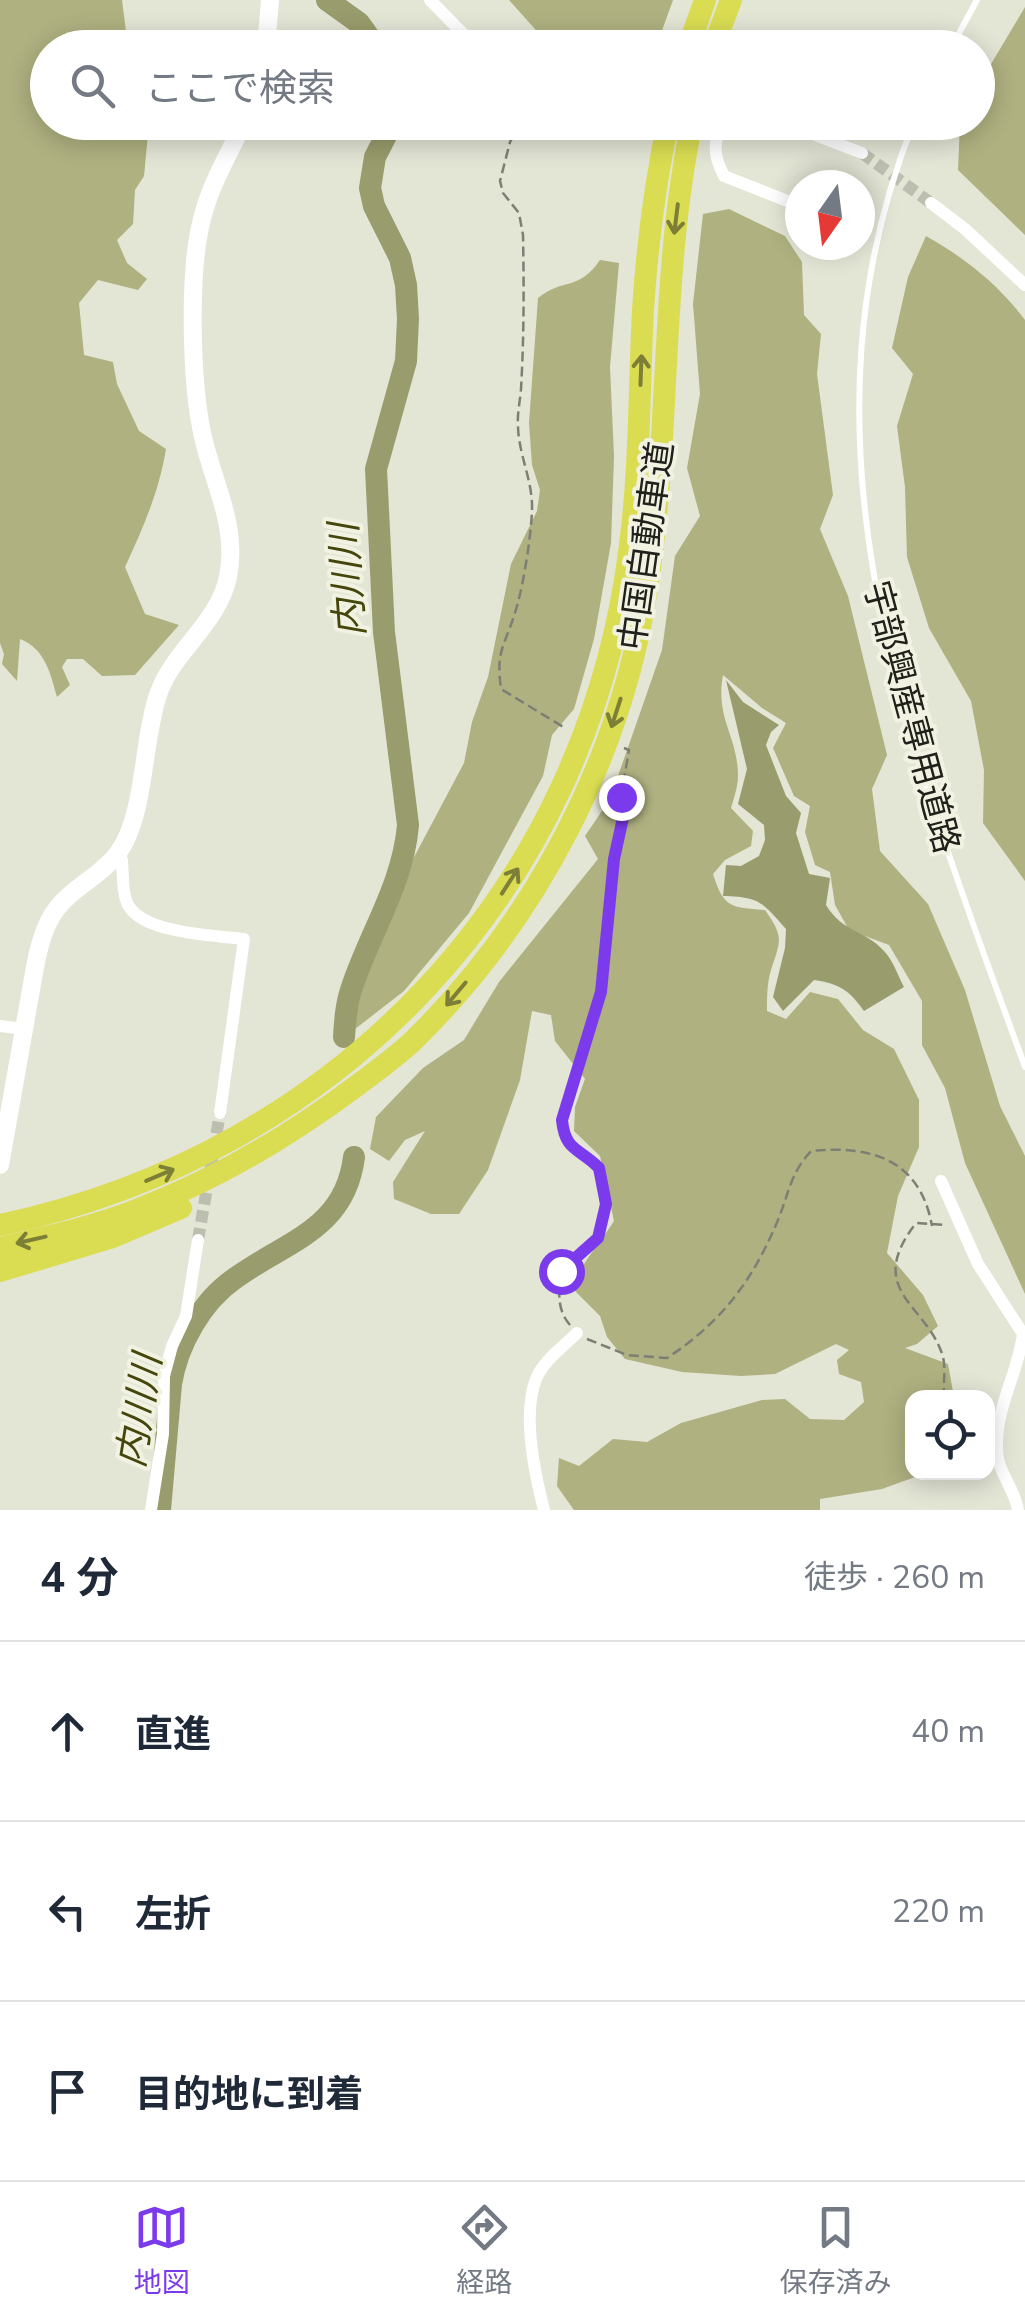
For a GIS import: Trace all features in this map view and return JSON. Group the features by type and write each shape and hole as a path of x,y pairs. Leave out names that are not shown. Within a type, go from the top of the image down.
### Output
{"highway":[{"path":"694,30 705,0"},
{"path":"720,30 731,0"},
{"name":"中国自動車道","path":"0,1225 93,1200 182,1166 234,1140 312,1090 366,1048 420,998 470,938 534,843 570,770 597,698 624,583 634,508 649,234 665,140"},
{"name":"中国自動車道","path":"0,1248 83,1228 189,1188 307,1123 394,1057 441,1012 534,889 590,784 636,647 652,550 673,240 689,140"},
{"path":"0,1271 113,1238 226,1186 305,1137 394,1057"}],"main road":[{"path":"268,30 270,0"},
{"path":"0,1165 48,922 65,900 117,855 134,814 148,731 160,690 168,670 216,611 228,576 229,520 200,425 194,278 197,240 209,195 235,140"}],"street":[{"path":"430,0 459,30"},
{"path":"716,140 718,164 724,176 785,200"},
{"path":"830,140 862,152"},
{"path":"931,203 966,229 1025,284"},
{"path":"117,855 122,860 126,902 144,922 244,939 220,1112"},
{"path":"0,1026 24,1029"},
{"path":"941,1181 978,1264 1023,1334 1000,1406 996,1453 1016,1495 1018,1510"},
{"path":"151,1510 162,1434 164,1376 186,1316 198,1240"},
{"path":"544,1510 534,1473 531,1398 543,1366 577,1333"}],"lane":[{"path":"961,30 977,0"},
{"name":"宇部興産専用道路","path":"908,140 889,195 865,301 858,413 874,582 900,700 950,864 1025,1067"}],"path":[{"path":"511,140 500,182 518,213 523,235 517,422 521,459 530,477 532,512 523,580 498,654 498,670 501,690 572,732"},
{"path":"630,750 621,797 623,818 614,859 601,992 562,1120 568,1145 599,1168 606,1204 598,1238 561,1271 559,1302 564,1317 577,1333 603,1348 627,1355 668,1358 720,1318 738,1292 767,1246 792,1175 811,1151 843,1148 882,1154 924,1196 932,1226"},
{"path":"944,1390 943,1358 896,1280 905,1237 916,1224 960,1224"}],"shaded area":[{"path":"0,0 122,0 126,30 30,30 30,140 147,140 144,176 135,190 133,224 117,240 127,263 147,279 138,290 98,280 79,303 84,355 113,362 117,384 139,431 166,449 155,495 125,567 145,614 179,625 135,675 102,676 83,659 67,659 62,667 70,685 57,697 49,670 35,649 20,639 17,681 2,664"},
{"path":"509,0 673,0 662,30 536,30"},
{"path":"1025,7 1025,235 958,170 959,140 995,140 995,57"},
{"path":"729,209 785,236 785,260 802,262 804,315 821,334 817,374 833,495 820,529 848,596 887,755 872,789 880,851 928,904 965,990 1000,1106 1025,1156 1025,1294 965,1163 945,1088 922,1045 922,1001 889,945 849,930 835,905 830,872 815,865 805,832 810,806 794,796 773,748 786,723 723,675 722,704 738,776 731,808 753,831 751,846 725,860 713,874 725,900 737,907 765,910 778,933 767,1011 786,1019 810,992 838,999 863,1030 894,1049 919,1100 919,1147 898,1196 887,1253 923,1295 938,1326 917,1344 905,1348 948,1364 953,1390 905,1390 907,1480 882,1489 820,1499 820,1510 574,1510 557,1486 559,1458 579,1466 613,1439 647,1442 681,1423 762,1400 785,1399 810,1419 844,1420 864,1402 861,1382 839,1374 837,1360 849,1350 836,1344 775,1374 741,1376 682,1372 625,1359 607,1337 600,1316 573,1289 585,1262 614,1221 600,1156 574,1131 575,1107 585,1079 555,1041 551,1015 532,1011 520,1080 488,1170 459,1214 431,1214 394,1199 393,1182 425,1131 405,1140 389,1161 370,1149 376,1117 423,1068 464,1040 499,982 598,859 585,836 610,799 662,650 675,556 700,516 687,468 700,394 693,304 703,214"},
{"path":"926,236 980,273 1025,320 1025,881 983,823 984,770 971,701 929,628 907,557 905,487 897,426 913,374 892,348 908,277"},
{"path":"600,260 619,263 610,367 614,456 611,543 594,639 574,709 552,735 543,776 469,913 404,991 355,1029 351,1011 365,973 412,861 464,763 472,722 488,677 511,564 537,511 540,490 532,465 529,423 538,298 578,281"},
{"path":"726,680 743,702 779,725 766,745 786,796 801,813 796,833 809,874 830,878 826,905 839,921 884,951 904,987 864,1011 843,989 814,980 783,1011 773,997 786,929 759,903 723,896 726,865 741,866 759,856 765,840 764,825 738,804 747,769"}],"waterway":[{"name":"内川川","path":"327,0 364,30"},
{"name":"内川川","path":"344,1037 351,990 393,889 408,825 384,632 376,469 406,361 408,319 400,258 374,206 370,188 375,157 384,140"},
{"name":"内川川","path":"160,1510 171,1384 192,1326 211,1300 234,1279 326,1218 339,1202 354,1157"}],"tunnel":[{"path":"862,153 931,203"},
{"path":"198,1240 220,1113"}],"route":[{"path":"561,1271 598,1238 606,1204 599,1168 568,1145 562,1120 601,992 614,859 623,818 621,797"}]}
